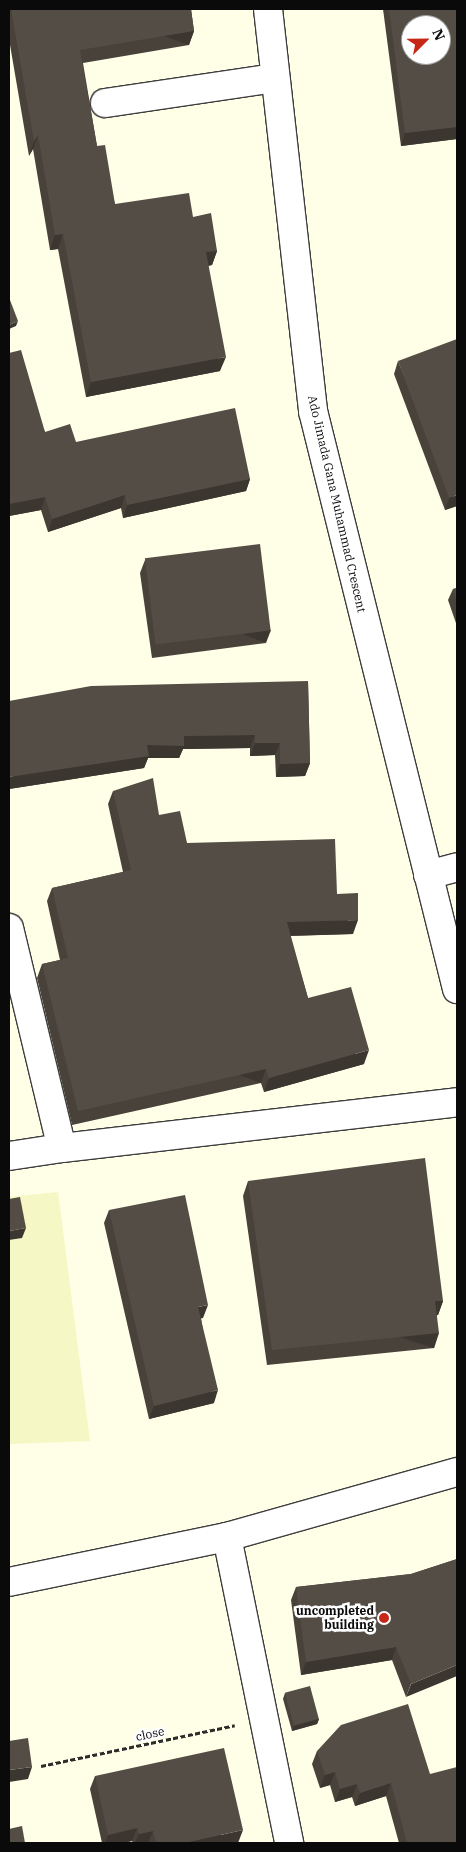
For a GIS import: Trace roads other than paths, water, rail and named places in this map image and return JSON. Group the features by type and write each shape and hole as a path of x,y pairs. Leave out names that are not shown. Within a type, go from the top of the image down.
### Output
{"street":[{"name":"Ado Jimada Gana Muhammad Crescent","path":"268,9 313,411 457,989"},
{"path":"104,103 275,78"},
{"path":"428,875 457,867"},
{"path":"9,928 62,1148"},
{"path":"9,1156 62,1148 457,1102"},
{"path":"9,1582 227,1537 457,1472"},
{"path":"227,1537 290,1843"}],"place":[{"name":"uncompleted building","path":"384,1618"}]}
